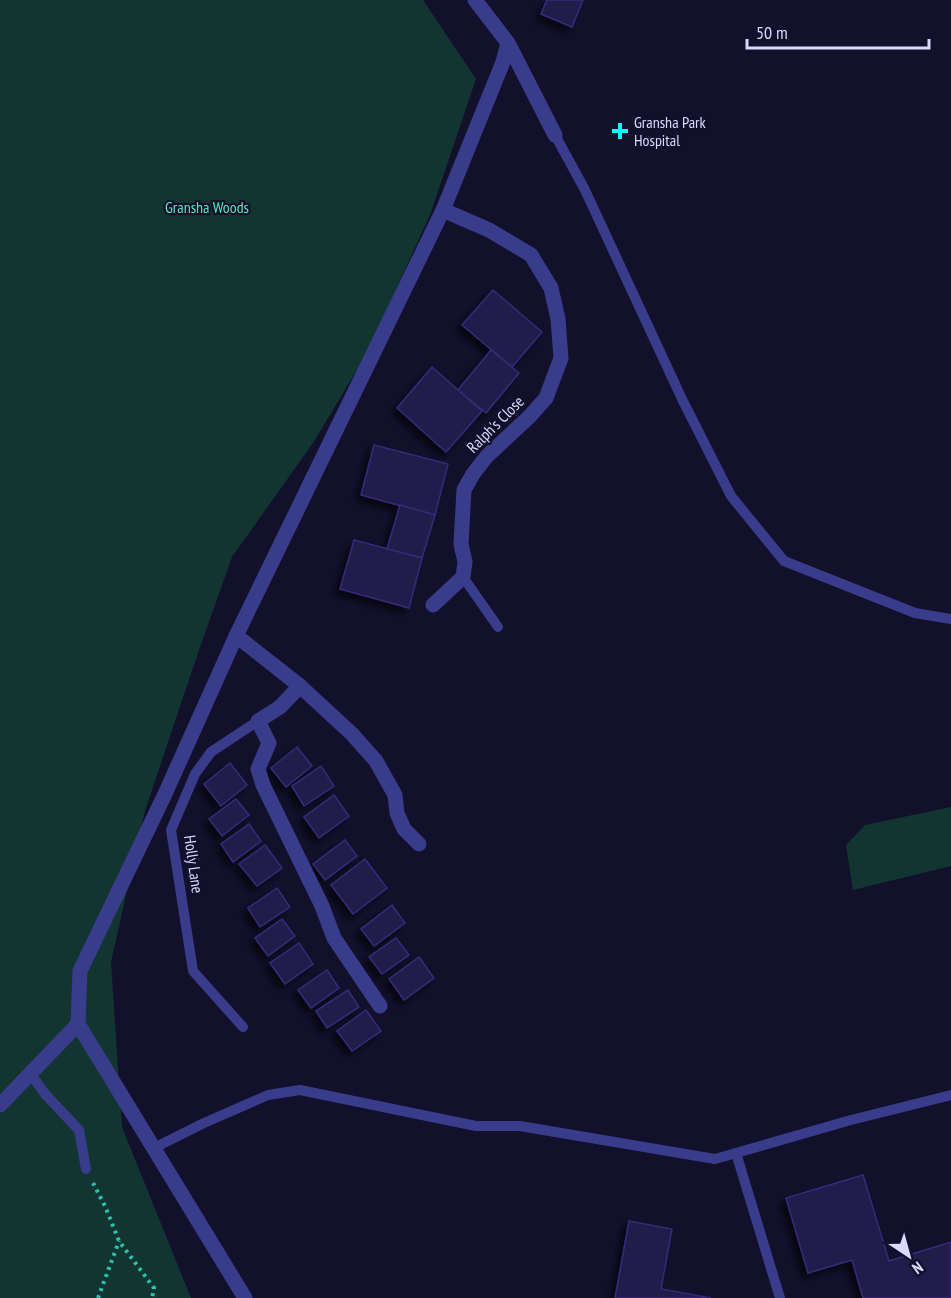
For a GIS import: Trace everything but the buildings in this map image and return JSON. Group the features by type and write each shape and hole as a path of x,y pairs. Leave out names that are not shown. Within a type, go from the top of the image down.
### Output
{"street":[{"path":"475,0 508,42 555,135"},
{"path":"245,1298 78,1024 80,971 165,794 236,636 443,210 508,42"},
{"name":"Ralph's Close","path":"443,210 489,230 531,255 551,288 558,320 561,358 546,398 487,456 464,490 461,544 465,562 463,577"},
{"path":"433,605 463,577"},
{"path":"236,636 300,686 352,734 376,760 394,795 396,813 404,829 419,844"},
{"name":"Holly Lane","path":"258,721 280,707 300,686"},
{"path":"258,721 269,743 258,769 263,785 322,906 334,938 380,1006"},
{"path":"0,1105 78,1024"}],"lane":[{"path":"555,135 585,190 682,399 732,496 784,561 915,613 951,619"},
{"path":"463,577 498,627"},
{"name":"Holly Lane","path":"243,1027 193,971 171,830 195,774 211,752 258,721"},
{"path":"30,1073 45,1094 79,1131 86,1169"},
{"path":"154,1148 268,1095 300,1090 476,1126 520,1126 715,1159 951,1095"},
{"path":"736,1153 780,1298"}],"path":[{"path":"86,1169 105,1206 119,1241 154,1288 152,1298"},
{"path":"98,1298 119,1241"}],"green space":[{"name":"Gransha Woods","path":"0,0 423,0 476,79 430,215 366,355 313,443 232,557 145,811 111,962 122,1127 191,1298 0,1298"},
{"path":"951,807 951,866 853,890 846,845 865,825"}],"place":[{"name":"Gransha Park Hospital","path":"620,131"}]}
